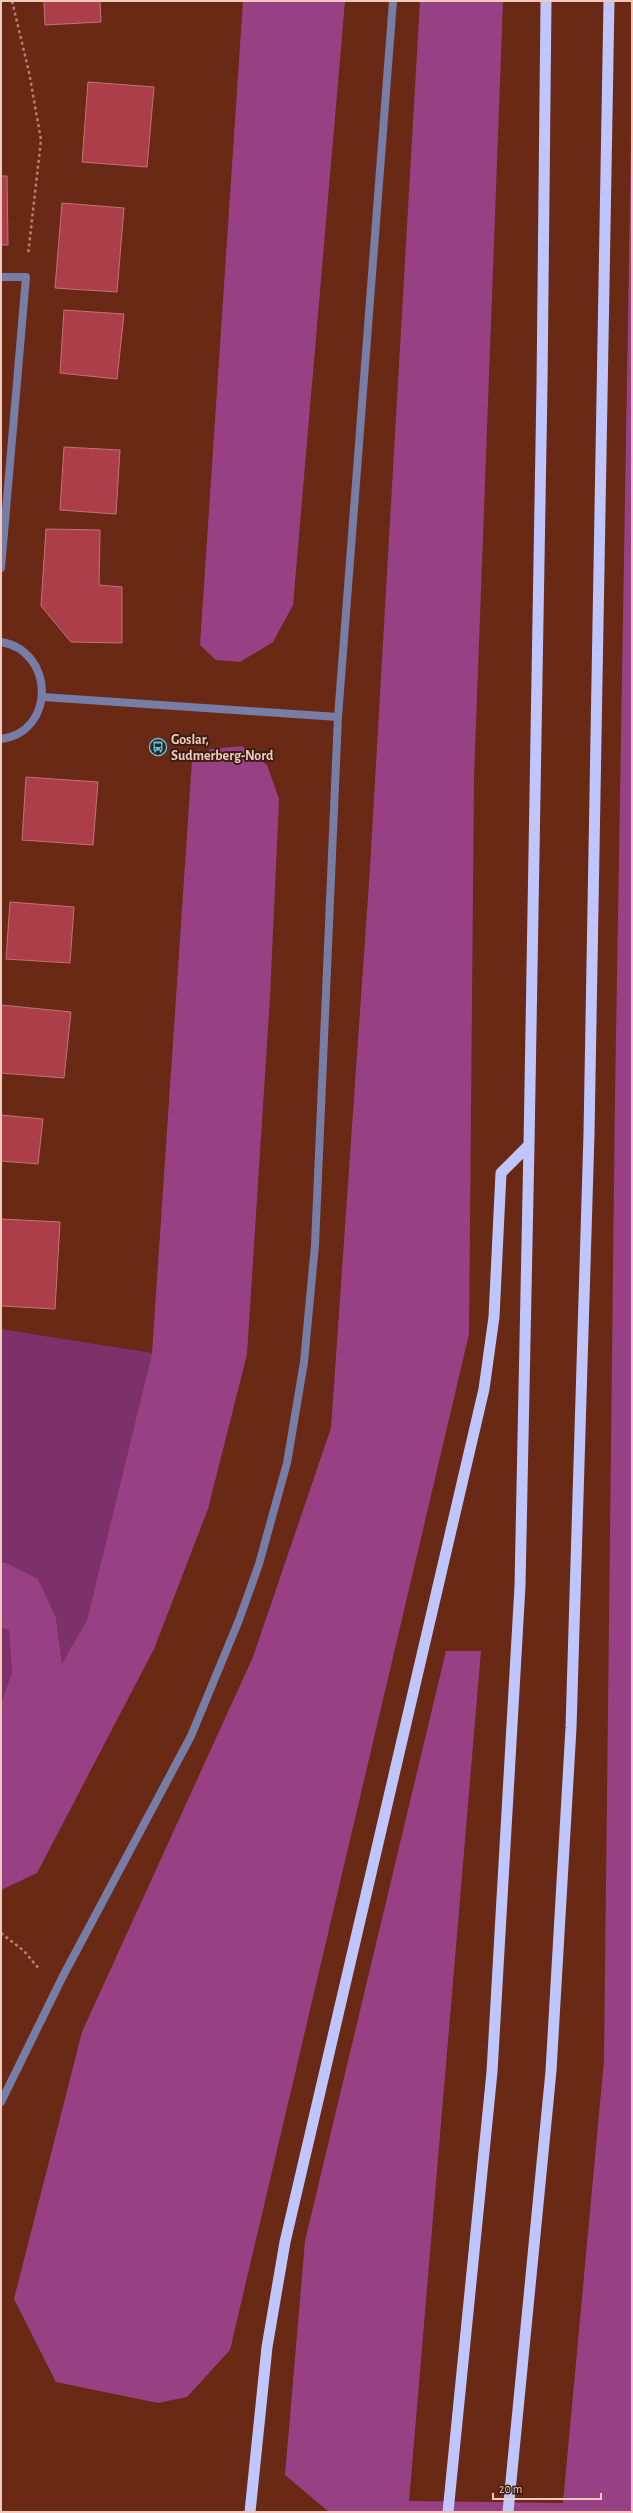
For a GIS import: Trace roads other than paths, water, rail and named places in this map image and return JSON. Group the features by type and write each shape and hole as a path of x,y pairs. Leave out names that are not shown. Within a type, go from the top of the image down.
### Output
{"highway":[{"path":"448,2512 492,2072 520,1586 530,1145 542,394 546,1"},
{"path":"508,2512 513,2476 551,2071 571,1728 589,1134 609,1"},
{"path":"250,2512 267,2347 285,2242 484,1389 494,1317 501,1173 530,1145"}],"street":[{"path":"1,2102 53,1996 197,1721 229,1649 259,1564 287,1463 304,1362 314,1245 338,717 393,1"},
{"path":"1,277 26,277 1,568"},
{"path":"1,642 18,648 31,658 42,680 43,697 38,713 28,726 13,736 1,739"},
{"path":"43,697 338,717"}],"place":[{"name":"Goslar, Sudmerberg-Nord","path":"158,747"}]}
